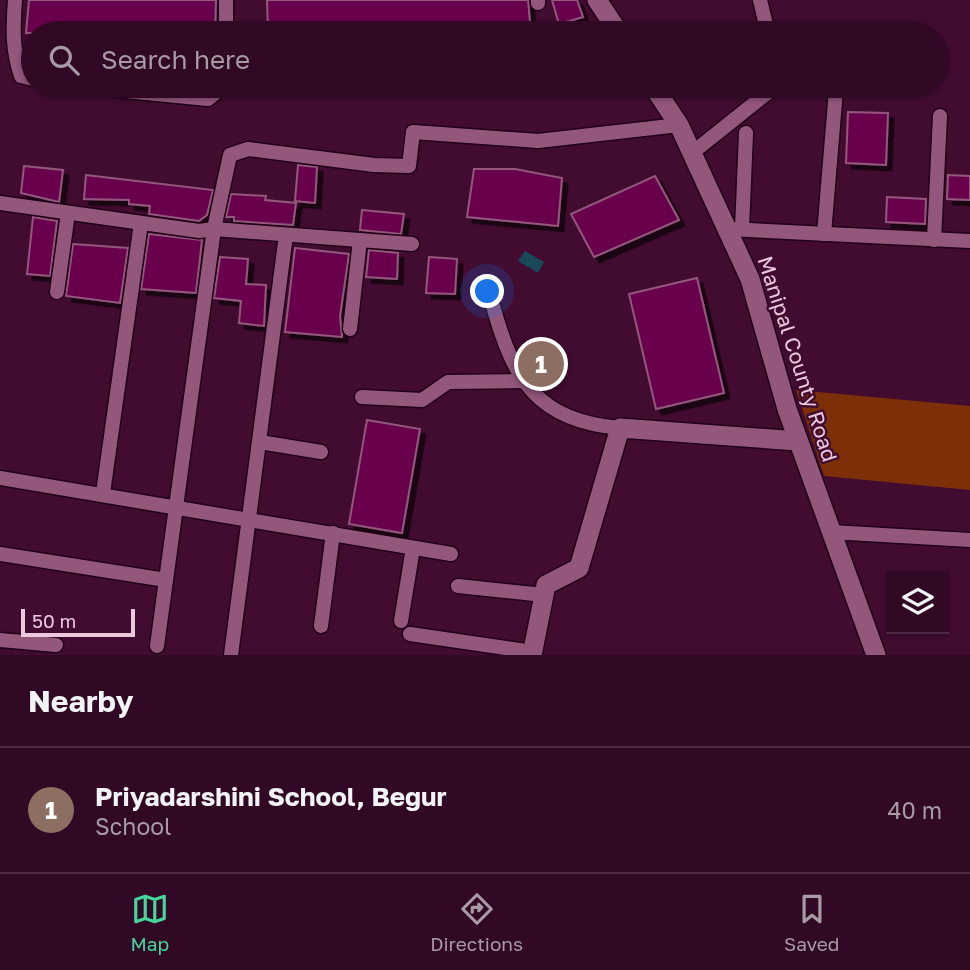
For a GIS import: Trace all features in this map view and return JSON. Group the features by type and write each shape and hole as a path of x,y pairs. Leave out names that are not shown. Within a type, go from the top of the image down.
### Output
{"main road":[{"path":"597,0 611,21"},
{"name":"Manipal County Road","path":"661,98 679,125 735,229 798,441 876,655"},
{"path":"533,653 546,585 579,568 620,428 798,441"}],"street":[{"path":"15,0 12,34 14,54 21,76"},
{"path":"226,0 226,21"},
{"path":"760,0 765,21"},
{"path":"692,153 761,98"},
{"path":"824,234 835,98"},
{"path":"934,240 940,116"},
{"path":"157,646 214,229 230,155 247,149 373,165 409,166 413,132 538,141 679,125"},
{"path":"746,133 735,229 970,241"},
{"path":"0,203 199,232 214,229 412,244"},
{"path":"57,292 68,213"},
{"path":"103,493 141,223"},
{"path":"231,655 286,234"},
{"path":"350,329 360,240"},
{"path":"493,306 502,340 522,381 554,410 584,425 620,428"},
{"path":"362,397 422,400 448,382 522,381"},
{"path":"260,442 321,452"},
{"path":"0,478 103,493 451,554"},
{"path":"831,532 970,540"},
{"path":"321,626 333,533"},
{"path":"401,621 413,548"},
{"path":"0,555 166,580"},
{"path":"458,586 544,596"},
{"path":"410,635 533,653"},
{"path":"0,640 56,645"}],"shaded area":[{"path":"796,390 970,406 970,490 824,476"}],"water":[{"path":"525,251 544,262 538,273 518,261"}],"building":[{"path":"29,0 216,0 215,21 27,21"},
{"path":"267,0 528,0 530,21 268,21"},
{"path":"552,0 577,0 583,17 558,21"},
{"path":"848,112 888,113 886,165 846,163"},
{"path":"298,165 317,167 315,203 295,201"},
{"path":"24,166 63,170 59,202 21,193"},
{"path":"474,169 515,169 562,178 558,226 467,217"},
{"path":"86,175 213,190 207,215 199,221 149,214 150,206 129,204 129,200 84,199"},
{"path":"948,175 970,176 970,200 947,199"},
{"path":"655,176 679,220 594,257 571,214"},
{"path":"231,194 266,196 265,200 296,203 293,225 234,221 234,217 226,217"},
{"path":"887,197 926,199 925,224 886,222"},
{"path":"362,210 404,214 401,234 360,230"},
{"path":"33,217 57,221 50,276 27,274"},
{"path":"149,234 202,240 196,293 141,289"},
{"path":"73,244 128,248 120,303 66,296"},
{"path":"295,248 349,254 340,316 342,337 285,332"},
{"path":"369,250 398,253 397,279 366,277"},
{"path":"220,257 248,259 246,284 266,285 264,326 239,323 241,301 214,298"},
{"path":"429,257 457,259 455,294 426,293"},
{"path":"697,278 724,393 656,409 629,294"},
{"path":"367,420 420,429 402,533 349,524"}],"place":[{"name":"Priyadarshini School, Begur","path":"541,364"}]}
